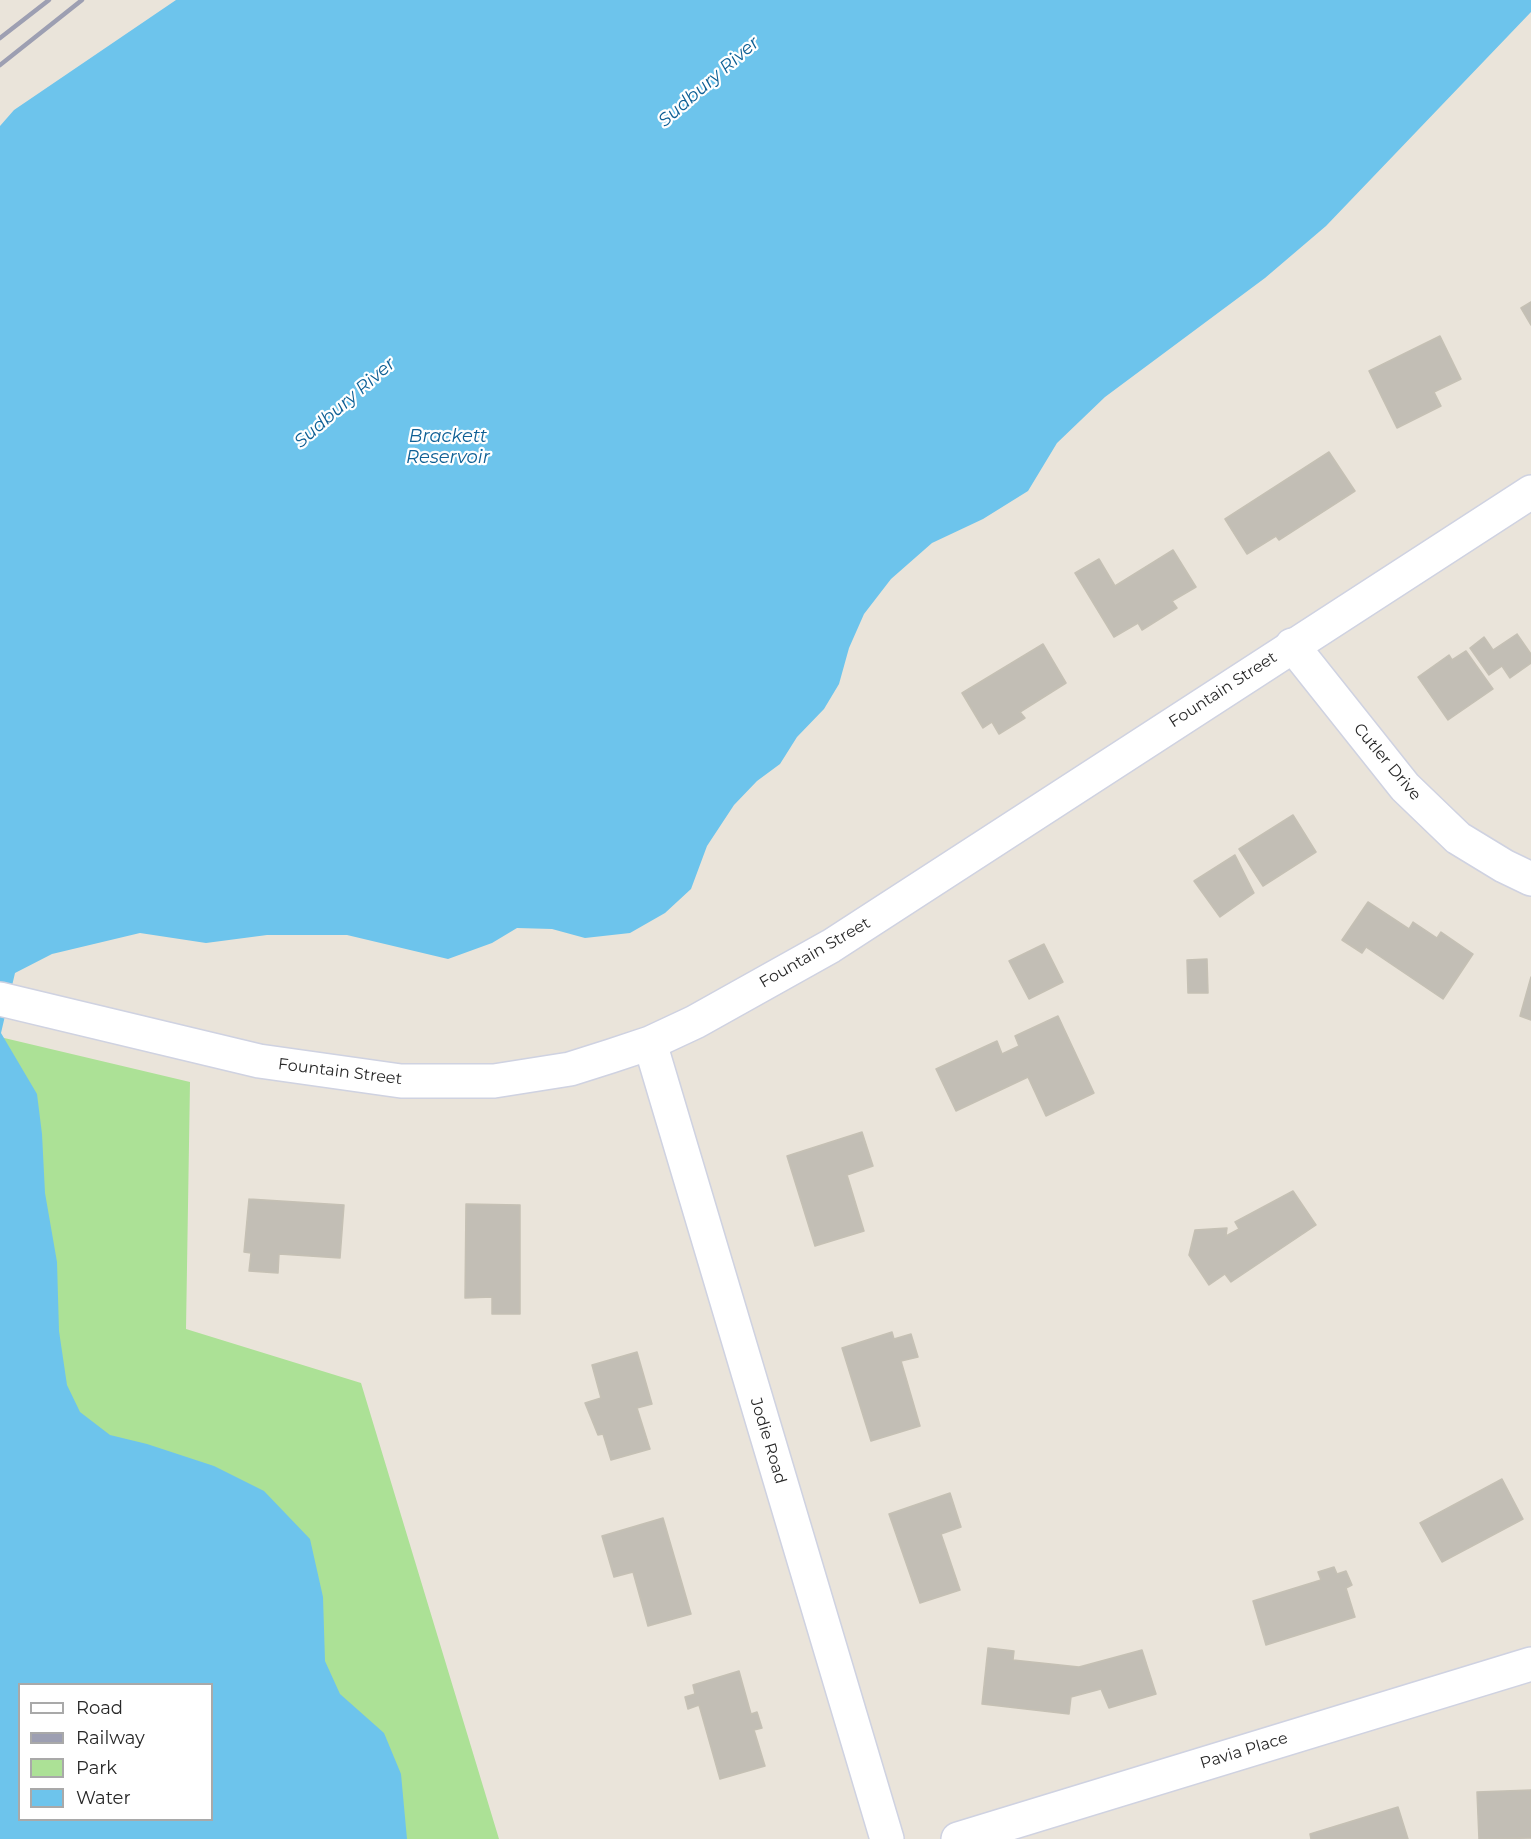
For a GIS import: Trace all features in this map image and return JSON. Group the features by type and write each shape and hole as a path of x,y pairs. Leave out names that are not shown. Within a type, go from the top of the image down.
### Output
{"street":[{"name":"Fountain Street","path":"14,1002 259,1061 401,1081 494,1081 533,1076 570,1069 650,1043 695,1022 831,946 1531,492"},
{"name":"Cutler Drive","path":"1292,645 1405,787 1458,838 1504,867 1531,879"},
{"name":"Jodie Road","path":"650,1043 887,1839"},
{"name":"Pavia Place","path":"958,1839 1531,1664"}],"green space":[{"path":"0,1037 190,1082 186,1329 361,1383 499,1839 0,1839"}],"water":[{"name":"Brackett Reservoir","path":"176,0 1531,0 1531,12 1326,226 1265,278 1105,397 1057,443 1028,491 983,519 932,543 891,579 864,614 849,648 839,684 824,709 797,737 780,764 757,781 734,805 707,846 691,889 665,913 630,933 585,938 552,929 517,928 492,943 448,959 347,935 267,935 206,943 140,933 52,954 15,973 1,1033 37,1094 45,1193 57,1262 59,1331 67,1385 80,1412 110,1435 147,1444 214,1466 264,1491 310,1539 323,1597 325,1661 340,1694 384,1733 401,1774 407,1839 0,1839 0,126 14,110"}],"building":[{"path":"1531,302 1531,325 1521,308"},
{"path":"1440,336 1461,379 1434,392 1441,406 1397,428 1369,371"},
{"path":"1329,452 1355,491 1279,540 1276,536 1247,554 1225,519"},
{"path":"1173,550 1196,587 1172,601 1177,608 1142,630 1138,623 1114,637 1075,573 1099,559 1115,586"},
{"path":"1517,634 1531,654 1531,663 1510,678 1502,666 1489,675 1470,648 1484,637 1493,650"},
{"path":"1043,644 1066,683 1020,712 1025,718 999,734 992,722 983,728 962,693"},
{"path":"1466,651 1493,689 1448,720 1418,677 1449,655 1452,660"},
{"path":"1293,815 1316,852 1263,886 1239,849"},
{"path":"1235,855 1254,893 1220,917 1194,881"},
{"path":"1368,902 1409,929 1413,922 1437,938 1441,932 1473,954 1443,999 1366,947 1362,953 1342,940"},
{"path":"1044,944 1063,982 1029,999 1009,961"},
{"path":"1207,959 1208,993 1188,993 1187,960"},
{"path":"1531,977 1531,1020 1520,1016"},
{"path":"1058,1016 1094,1093 1046,1116 1028,1077 956,1111 936,1069 997,1041 1002,1054 1019,1046 1015,1036"},
{"path":"862,1132 873,1166 847,1175 864,1231 815,1246 787,1156"},
{"path":"1293,1191 1316,1225 1231,1282 1225,1274 1209,1285 1189,1255 1195,1230 1227,1228 1226,1236 1239,1229 1235,1222"},
{"path":"249,1199 344,1205 340,1258 279,1254 278,1273 249,1271 251,1253 244,1252"},
{"path":"466,1204 520,1205 520,1314 492,1314 492,1297 465,1298"},
{"path":"892,1332 894,1339 911,1334 918,1357 901,1361 920,1426 871,1441 842,1348"},
{"path":"637,1352 652,1404 637,1408 650,1449 611,1460 603,1434 598,1435 585,1403 601,1398 592,1365"},
{"path":"1502,1479 1523,1519 1442,1562 1420,1523"},
{"path":"950,1493 961,1527 941,1534 960,1590 920,1603 889,1514"},
{"path":"663,1518 691,1614 648,1626 633,1572 614,1577 602,1536"},
{"path":"1334,1567 1337,1574 1346,1571 1352,1585 1346,1588 1355,1617 1266,1645 1253,1601 1321,1580 1318,1572"},
{"path":"988,1648 1014,1651 1013,1660 1079,1667 1142,1650 1156,1694 1109,1708 1101,1689 1071,1697 1069,1714 982,1704"},
{"path":"739,1671 751,1714 757,1712 762,1728 754,1730 765,1766 720,1779 699,1705 688,1709 685,1697 695,1694 693,1685"},
{"path":"1531,1790 1531,1838 1479,1839 1477,1792"},
{"path":"1398,1807 1408,1839 1311,1839 1310,1834"}],"railway":[{"path":"0,38 49,0"},
{"path":"0,65 82,0"}],"water label":[{"name":"Sudbury River","path":"709,82"},
{"name":"Sudbury River","path":"345,403"}]}
